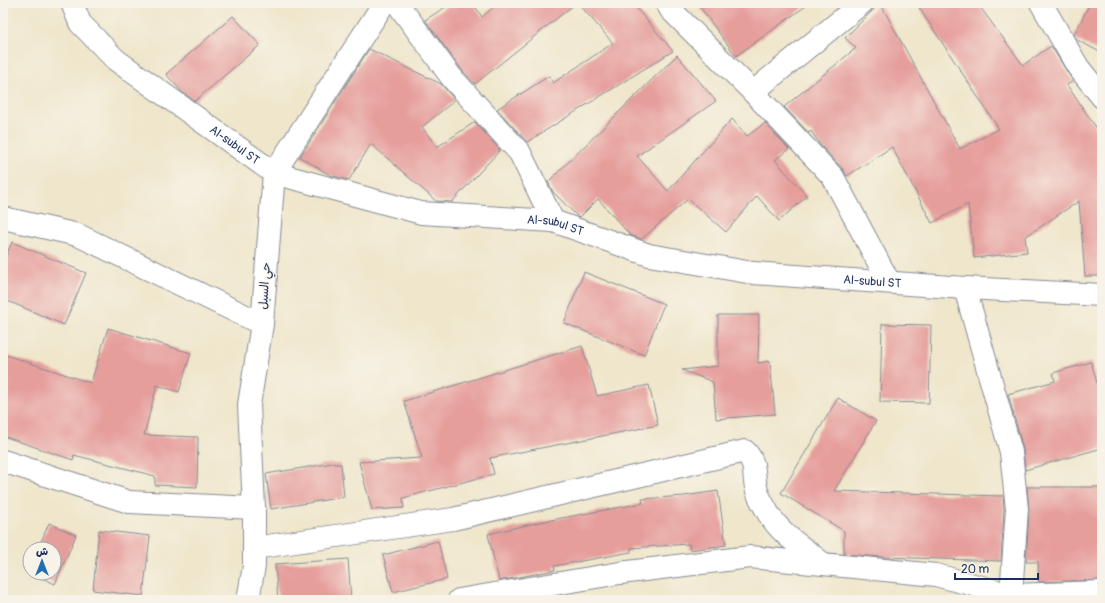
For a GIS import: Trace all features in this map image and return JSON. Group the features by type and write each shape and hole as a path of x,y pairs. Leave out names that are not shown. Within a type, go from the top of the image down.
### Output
{"street":[{"name":"Al-subul ST","path":"72,3 80,23 116,60 274,173 421,213 553,221 649,255 752,273 965,288 1102,295"},
{"name":"حي السبل","path":"248,600 254,566 254,508 249,405 262,324 274,173 384,3"},
{"path":"397,3 452,78 520,153 553,221"},
{"path":"667,3 671,10 833,177 889,282"},
{"path":"752,92 862,3"},
{"path":"1041,3 1078,67 1102,97"},
{"path":"3,218 78,235 262,324"},
{"path":"965,288 1011,452 1017,509 1011,595"},
{"path":"254,548 453,519 745,451 751,457 757,491 769,514 780,530 798,546 811,553 823,564"},
{"path":"3,461 129,502 254,508"},
{"path":"459,600 620,573 750,557 936,575 973,593 1011,595 1102,592"}],"building":[{"path":"452,3 473,3 482,17 498,3 576,3 475,84 462,70 425,20"},
{"path":"578,3 632,3 673,51 527,142 497,109 549,76 553,83 613,43"},
{"path":"697,3 810,3 736,56"},
{"path":"880,3 960,149 999,129 916,3 977,3 1023,65 1051,46 1073,81 1067,85 1102,136 1102,276 1085,276 1079,201 1025,237 1027,252 974,258 968,204 932,223 892,147 847,176 842,168 821,146 811,131 809,133 784,107 856,48 845,38"},
{"path":"1090,3 1102,3 1102,53 1077,40 1074,35"},
{"path":"233,16 260,45 195,101 182,92 166,74"},
{"path":"369,49 441,84 455,100 422,127 437,147 475,122 500,150 452,202 436,201 371,144 349,180 330,175 300,157"},
{"path":"677,55 716,101 637,156 668,191 732,119 747,136 765,123 789,149 775,160 807,196 779,221 757,196 726,232 688,199 642,239 630,235 598,199 580,217 577,216 553,192 548,182"},
{"path":"12,242 86,273 64,325 3,299 3,263"},
{"path":"584,272 664,304 644,355 564,323"},
{"path":"718,315 759,315 758,363 770,361 775,414 716,419 713,382 682,370 718,366"},
{"path":"882,324 931,325 929,403 880,402"},
{"path":"108,328 191,353 179,392 157,385 144,435 198,437 197,487 155,485 155,476 74,455 73,460 3,436 3,354 91,383"},
{"path":"582,346 597,396 649,385 658,425 490,458 494,474 403,498 404,508 372,510 359,462 422,458 404,401"},
{"path":"1091,362 1102,400 1102,448 1025,470 1023,449 1008,394 1055,381 1053,373"},
{"path":"838,398 876,421 834,491 1003,496 1004,509 1001,561 883,557 844,554 844,531 781,493"},
{"path":"333,463 341,464 344,497 271,509 266,474"},
{"path":"1027,487 1102,487 1102,580 1039,582 1038,562 1026,562 1029,510"},
{"path":"718,491 726,545 690,550 689,544 631,548 631,552 554,566 555,570 499,581 488,534 540,522 643,503 642,499 684,496"},
{"path":"49,523 76,535 62,568 62,541 41,541"},
{"path":"99,530 150,536 143,596 93,590"},
{"path":"438,541 447,579 393,592 383,555"},
{"path":"348,559 351,600 278,600 275,564"},
{"path":"48,581 56,581 55,584"}]}
